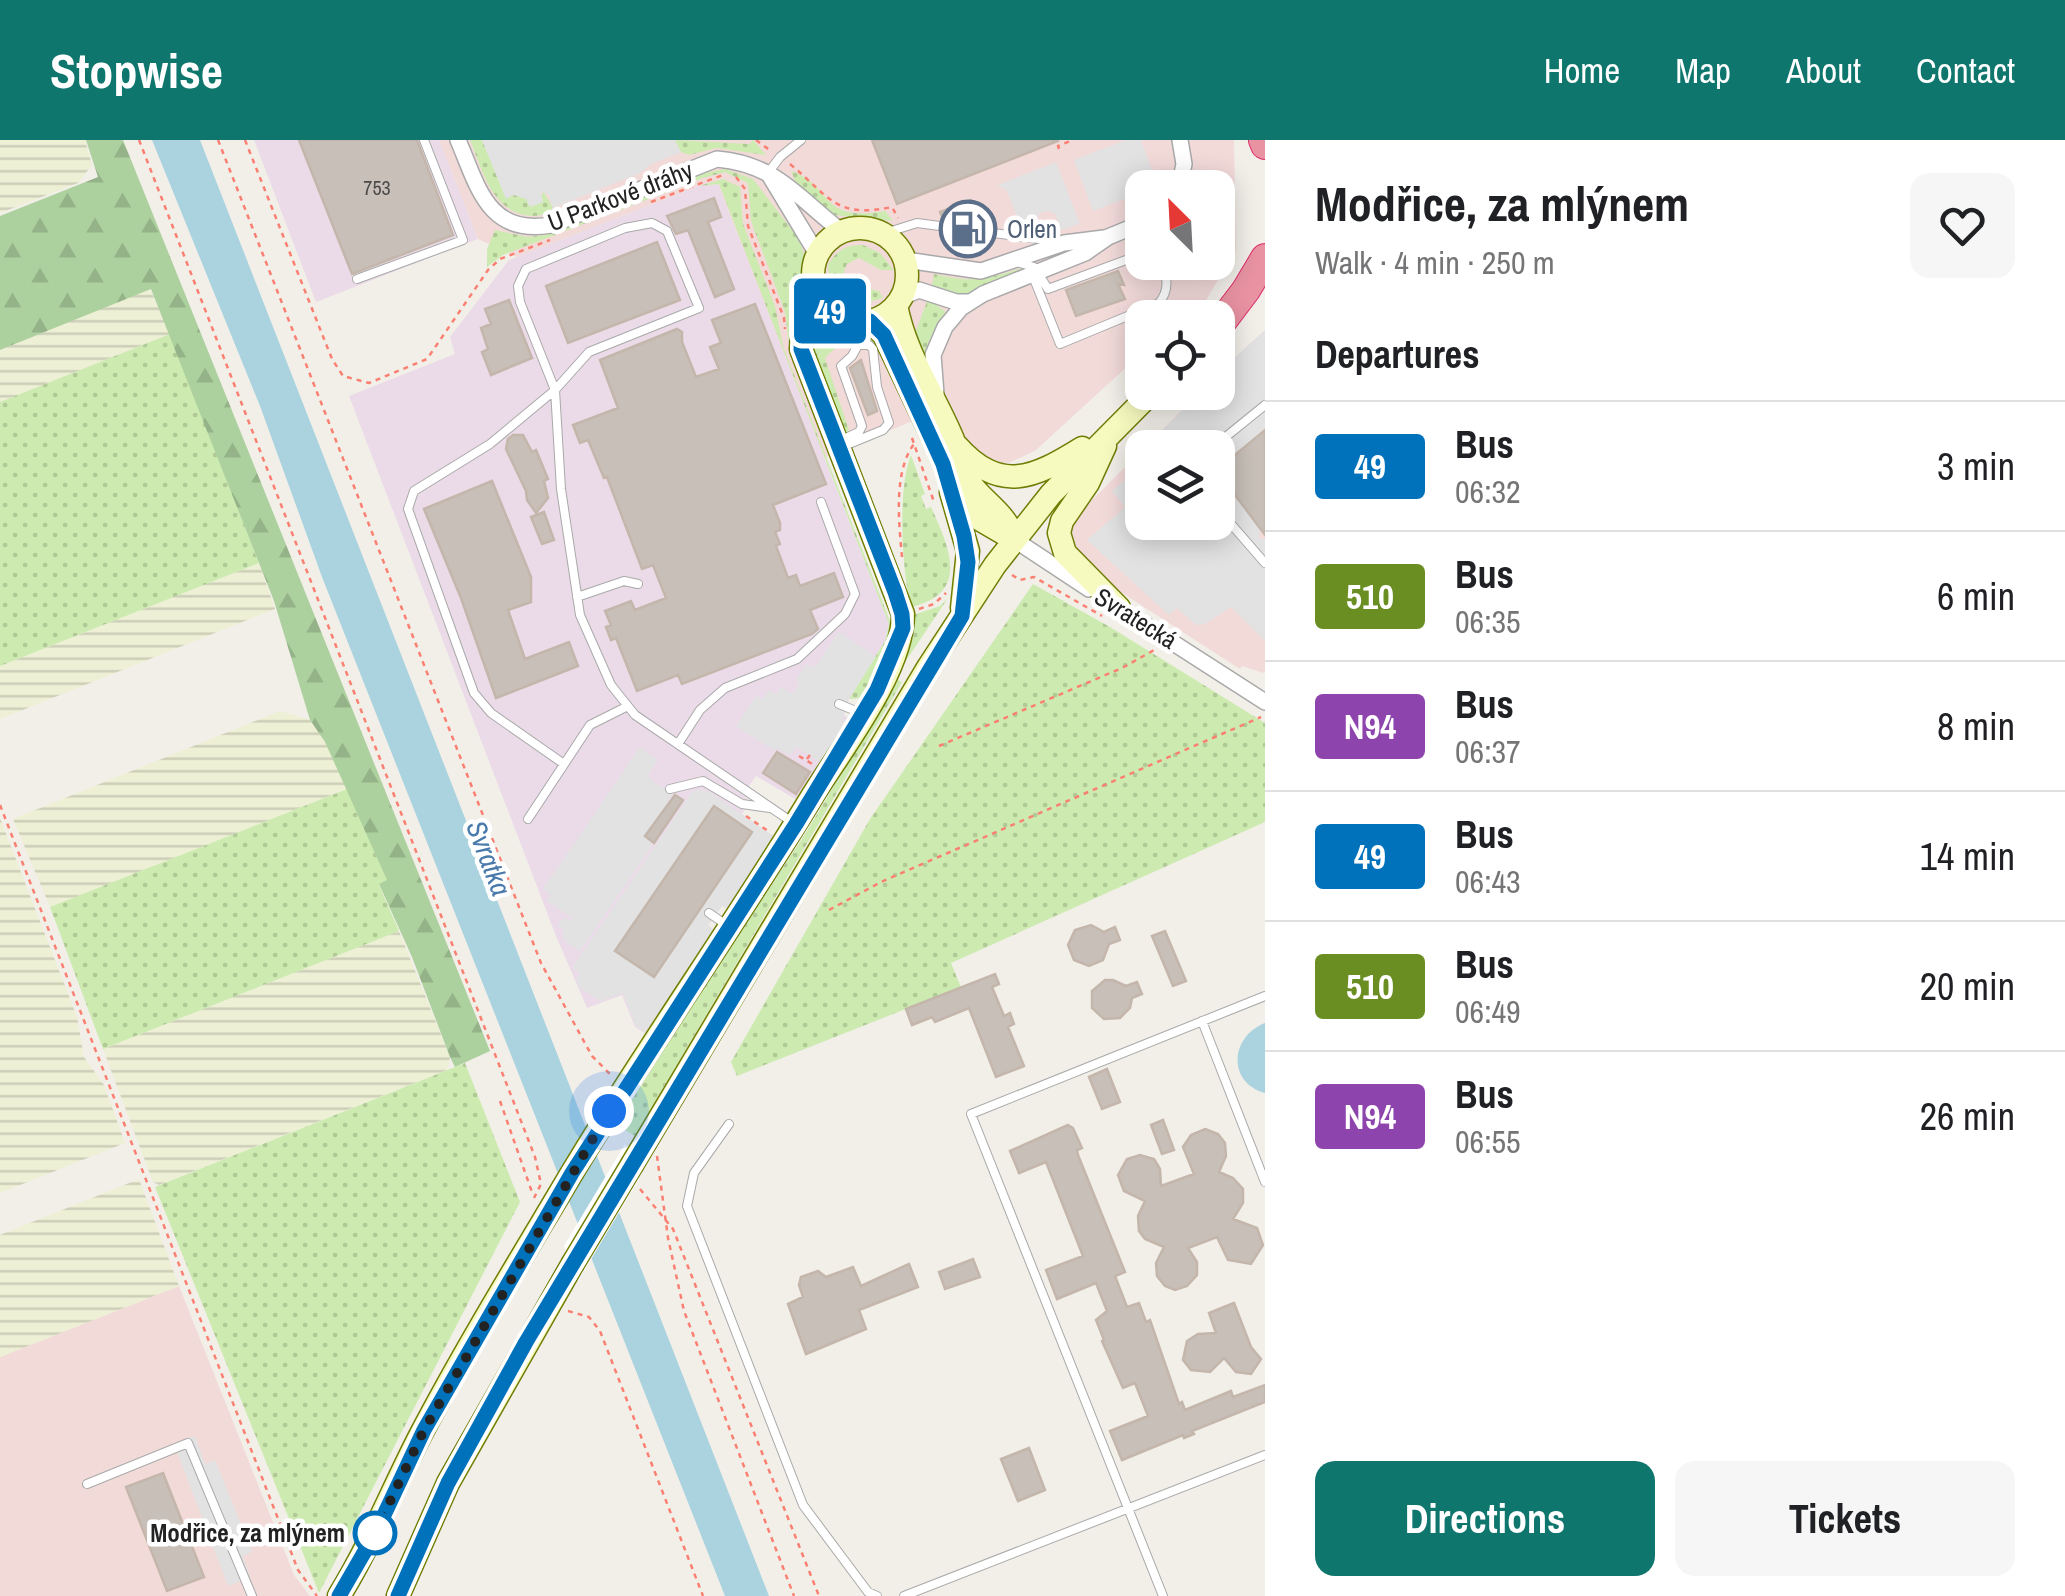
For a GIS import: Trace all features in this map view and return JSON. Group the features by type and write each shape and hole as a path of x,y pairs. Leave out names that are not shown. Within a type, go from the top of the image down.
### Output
{"highway":[{"path":"1235,305 1265,258"}],"street":[{"name":"U Parkové dráhy","path":"458,140 490,208 522,227 551,226 718,159 768,173"},
{"path":"1180,140 1183,170"},
{"path":"768,173 782,180 841,231"},
{"path":"768,173 818,254"},
{"path":"937,402 924,384 904,336 899,301 908,282 906,260 892,242 882,234 860,228 841,231 818,254 813,275 819,298 841,318 870,321 885,315 899,301 919,290 956,302 970,302"},
{"path":"954,611 968,551 937,402 933,368 938,339 953,316 970,302 1125,231"},
{"path":"906,260 972,272 1064,242 1108,238"},
{"path":"1235,315 1265,289"},
{"path":"340,1596 376,1532 424,1430 539,1230 545,1199 602,1122 796,824 863,714 901,638 902,614 800,344 819,298"},
{"path":"870,321 884,335 949,453 967,480 1005,518 1015,540"},
{"path":"398,1596 448,1483 548,1304 634,1174 646,1141 954,611 1051,494 1133,410"},
{"path":"949,453 997,476 1014,478 1059,464 1112,429"},
{"path":"1112,429 1088,484 1062,521 1059,533 1069,558 1120,608"},
{"name":"Svratecká","path":"1015,540 1263,700"}],"lane":[{"path":"357,279 463,240 424,140"},
{"path":"768,173 801,140"},
{"path":"564,764 490,713 474,693 408,509 414,491 490,444 555,390 589,352 700,308 667,230 652,223 625,228 526,270 518,286 520,302 555,390 561,489 577,597 594,650 626,707 796,824"},
{"path":"882,234 917,223 1064,242"},
{"path":"1012,262 1029,264 1048,289 1125,260"},
{"path":"1035,273 1060,344 1159,303 1166,289 1165,280"},
{"path":"870,344 877,387 889,423 884,430 838,445 862,426 841,366 858,345 870,344"},
{"path":"1234,430 1265,405"},
{"path":"678,744 700,710 725,688 797,659 845,614 855,594 822,502"},
{"path":"1235,528 1265,562"},
{"path":"577,597 624,581 638,584"},
{"path":"839,704 863,714"},
{"path":"528,818 590,724 626,707"},
{"path":"670,790 703,781 742,804 774,809"},
{"path":"709,912 729,926"},
{"path":"1163,1596 972,1114 1265,996"},
{"path":"1202,1021 1265,1182"},
{"path":"729,1124 694,1174 687,1206 803,1505 868,1592 877,1596"},
{"path":"87,1484 188,1443 252,1596"},
{"path":"904,1596 1265,1455"}],"path":[{"path":"139,140 536,1157 545,1199 539,1230"},
{"path":"218,140 541,963 595,1060 624,1089"},
{"path":"245,140 332,359 342,376 356,382 369,383 427,359 488,270 500,259 555,238"},
{"path":"1059,149 1058,146 1073,140"},
{"path":"647,203 720,176 739,180 746,196 748,226 784,318 785,333"},
{"path":"902,562 901,490 906,458 914,444"},
{"path":"902,614 934,604 948,592"},
{"path":"954,592 954,611"},
{"path":"939,746 1144,658 1167,638"},
{"path":"829,910 882,882 1252,723 1263,700"},
{"path":"806,760 812,752"},
{"path":"0,805 298,1570 317,1596"},
{"path":"743,814 770,832"},
{"path":"500,1102 526,1169 545,1199"},
{"path":"646,1141 656,1148 676,1282 689,1329 794,1596"},
{"path":"634,1174 673,1229 819,1596"},
{"path":"548,1304 586,1315 598,1326 704,1596"}],"shaded area":[{"path":"254,140 439,140 478,239 316,302"},
{"path":"439,140 1234,140 1235,170 1125,170 1125,280 1218,280 1206,300 1125,300 1125,369 1036,450 1000,466 991,464 966,443 951,405 824,458 718,184 699,186 517,257 478,239"},
{"path":"482,140 675,140 681,152 553,208 548,194 541,192 543,202 530,207 526,199 514,195 506,199"},
{"path":"1126,140 1141,140 1152,170 1125,170 1125,199 1093,211 1074,160"},
{"path":"1056,162 1080,224 1061,230 1056,215 1049,211 1040,213 1035,221 1020,224 1007,191 998,185"},
{"path":"718,184 889,624 885,641 849,699 844,715 851,720 797,800 756,776 743,795 750,801 742,814 779,840 731,910 722,906 708,925 716,932 646,1034 635,1027 622,995 587,1008 349,396 455,354 450,337 509,260 699,186"},
{"path":"1265,330 1263,673 1242,666 1240,669 1082,567 1066,526 1125,467 1125,540 1235,540 1235,430 1162,430 1182,410 1235,410 1235,357"},
{"path":"1265,330 1265,430 1235,455 1235,430 1163,430 1182,410 1235,410 1235,357"},
{"path":"1125,480 1125,507 1112,491"},
{"path":"1235,493 1261,530 1258,538 1265,539 1265,641 1231,607 1205,624 1196,625 1177,608 1169,615 1087,540 1125,507 1125,540 1235,540"},
{"path":"839,632 876,656 849,699 843,718 851,723 823,764 796,747 790,755 777,748 775,751 736,726 756,696 763,699 769,690 776,694 781,687 793,694 806,664 814,668"},
{"path":"640,747 658,760 650,779 673,794 645,836 654,843 580,951 563,940 563,930 558,926 564,917 572,922 572,918 547,901 551,895 543,889"},
{"path":"698,789 711,793 779,840 731,910 722,906 708,925 716,932 646,1034 636,1026 623,993 600,1001 580,988 576,979 580,973 572,968 692,792","holes":["713,807 752,833 653,977 616,950"]},
{"path":"179,1286 294,1575 310,1596 0,1596 0,1357"},
{"path":"195,1436 205,1464 215,1460 252,1551 243,1557 250,1577 228,1586 174,1444"}],"green space":[{"path":"0,140 85,140 92,165 78,183 0,213"},
{"path":"86,140 123,140 490,1051 455,1067 379,884 387,880 325,742 310,720 274,601 151,289 0,350 0,216 98,177"},
{"path":"470,140 482,140 506,198 526,198 530,207 544,192 553,208 528,216 503,204 489,185"},
{"path":"675,140 750,144 753,140 766,155 716,148 689,155 681,152"},
{"path":"725,169 753,179 799,239 804,254 804,298 791,332 849,500 789,344 785,312 751,221 748,183 725,172 703,178 503,255 487,267 487,249 495,230 528,237 545,235"},
{"path":"791,171 814,185 837,208 863,213 885,211 893,221 834,215 796,183"},
{"path":"723,179 740,187 743,224 775,306 783,346 895,634 862,698 849,699 885,641 889,624 719,184 699,186"},
{"path":"863,245 880,253 894,270 881,270 859,258 847,264 843,274 850,285 879,291 883,298 862,302 838,294 828,265 842,249"},
{"path":"1027,270 961,296 932,286 934,274 978,279"},
{"path":"150,288 170,334 0,402 0,350"},
{"path":"928,299 946,312 928,343 924,364 909,339"},
{"path":"827,324 865,333 881,348 876,350 871,342 853,342 825,358 849,430 845,435 811,352 818,331"},
{"path":"170,334 259,563 0,666 0,402"},
{"path":"911,455 925,494 921,496 938,522 950,567 942,591 911,607 902,531 904,488"},
{"path":"259,563 275,609 0,719 0,666"},
{"path":"1033,584 1265,723 1265,822 951,963 961,987 737,1076 731,1062 870,819"},
{"path":"948,598 887,689 913,615 940,606"},
{"path":"898,680 902,682 635,1136 615,1124 805,834"},
{"path":"280,711 310,720 347,789 50,907 13,819"},
{"path":"347,789 388,881 379,885 399,931 103,1049 50,907"},
{"path":"0,818 77,1017 84,1057 104,1085 125,1143 0,1193"},
{"path":"399,931 450,1057 447,1070 159,1185 153,1182 103,1049"},
{"path":"465,1063 520,1202 319,1593 155,1187"},
{"path":"139,1179 179,1286 0,1357 0,1235"}],"water":[{"path":"152,140 200,140 769,1596 725,1596 322,577 260,406"},
{"path":"1265,1023 1265,1093 1244,1079 1238,1059 1245,1038"}],"pier":[{"path":"625,1144 639,1179 578,1281 564,1246"}],"building":[{"path":"299,140 417,140 453,235 352,274"},
{"path":"872,140 1058,140 1058,141 897,204"},
{"path":"714,198 721,217 708,222 734,289 715,297 688,230 676,234 667,216"},
{"path":"971,200 981,224 943,219 940,212"},
{"path":"949,235 987,240 989,245 958,256"},
{"path":"657,242 680,300 568,343 546,286"},
{"path":"1118,271 1124,285 1118,284 1125,299 1076,316 1066,290"},
{"path":"509,300 532,358 491,375 482,352 488,349 481,328 491,324 485,309"},
{"path":"755,304 826,484 773,505 780,523 780,530 775,532 780,544 776,546 788,578 796,575 800,586 834,573 843,597 810,610 818,629 812,634 682,684 678,675 637,691 616,638 611,640 606,627 611,625 605,611 631,601 635,610 666,598 653,565 642,569 607,477 604,478 588,440 580,443 573,425 618,408 600,360 677,329 682,332 696,377 719,369 710,347 721,343 712,320"},
{"path":"861,360 877,411 868,415 850,368"},
{"path":"1265,430 1265,535 1235,495 1235,455"},
{"path":"513,435 523,435 532,452 536,450 548,479 544,481 548,498 536,513 506,449"},
{"path":"492,481 531,577 531,602 508,610 525,659 569,642 578,666 496,698 424,509"},
{"path":"544,512 554,540 542,544 531,517"},
{"path":"777,752 810,772 796,794 763,773"},
{"path":"675,795 683,800 654,843 645,836"},
{"path":"714,806 752,832 654,977 615,951"},
{"path":"1091,925 1104,932 1115,927 1120,940 1109,944 1103,960 1089,966 1074,960 1068,945 1075,930"},
{"path":"1165,931 1186,981 1173,986 1152,936"},
{"path":"995,974 999,984 992,987 1004,1016 1010,1013 1014,1024 1008,1027 1024,1066 996,1077 969,1008 935,1022 932,1017 912,1025 906,1009"},
{"path":"1105,980 1126,986 1137,982 1142,994 1132,998 1130,1008 1120,1018 1104,1019 1092,1008 1092,991"},
{"path":"1107,1069 1120,1102 1102,1109 1089,1077"},
{"path":"1163,1120 1174,1150 1162,1154 1151,1125"},
{"path":"1068,1125 1082,1148 1077,1150 1078,1155 1125,1272 1115,1276 1127,1307 1139,1303 1146,1322 1150,1320 1179,1404 1182,1402 1185,1410 1231,1391 1233,1397 1265,1385 1265,1402 1122,1460 1110,1431 1148,1416 1135,1383 1123,1388 1102,1341 1096,1320 1107,1311 1096,1283 1057,1299 1046,1270 1083,1256 1046,1162 1019,1173 1010,1151"},
{"path":"1205,1129 1218,1134 1225,1143 1226,1156 1219,1172 1233,1178 1243,1189 1243,1203 1233,1219 1257,1228 1263,1245 1251,1264 1228,1260 1217,1237 1188,1248 1197,1262 1197,1275 1187,1286 1175,1290 1157,1276 1156,1263 1164,1247 1145,1239 1139,1231 1138,1216 1145,1201 1124,1191 1118,1175 1127,1159 1140,1155 1154,1159 1160,1169 1161,1186 1194,1174 1183,1147 1191,1135"},
{"path":"973,1259 980,1277 945,1289 939,1272"},
{"path":"909,1264 918,1287 859,1310 866,1329 806,1354 788,1304 803,1297 801,1277 818,1271 826,1277 853,1267 861,1286"},
{"path":"1234,1303 1251,1347 1261,1359 1251,1374 1236,1372 1224,1358 1210,1372 1191,1370 1183,1360 1187,1341 1198,1334 1216,1333 1209,1313"},
{"path":"1029,1448 1045,1490 1018,1501 1001,1459"},
{"path":"163,1473 183,1524 192,1520 200,1540 191,1544 204,1577 167,1591 126,1487"}],"bus line":[{"name":"49","path":"339,1596 376,1532 424,1430 556,1199 796,824 877,690 901,638 902,614 888,571 801,349 800,338 819,298 834,314 855,322 870,321 884,335 943,464 968,551 962,616 480,1420 419,1543 398,1596"}],"place":[{"name":"Orlen","path":"968,229"},
{"name":"Modřice, za mlýnem","path":"375,1533"}],"route":[{"path":"375,1533 424,1430 609,1111"}],"water label":[{"name":"Svratka","path":"489,858"}]}
